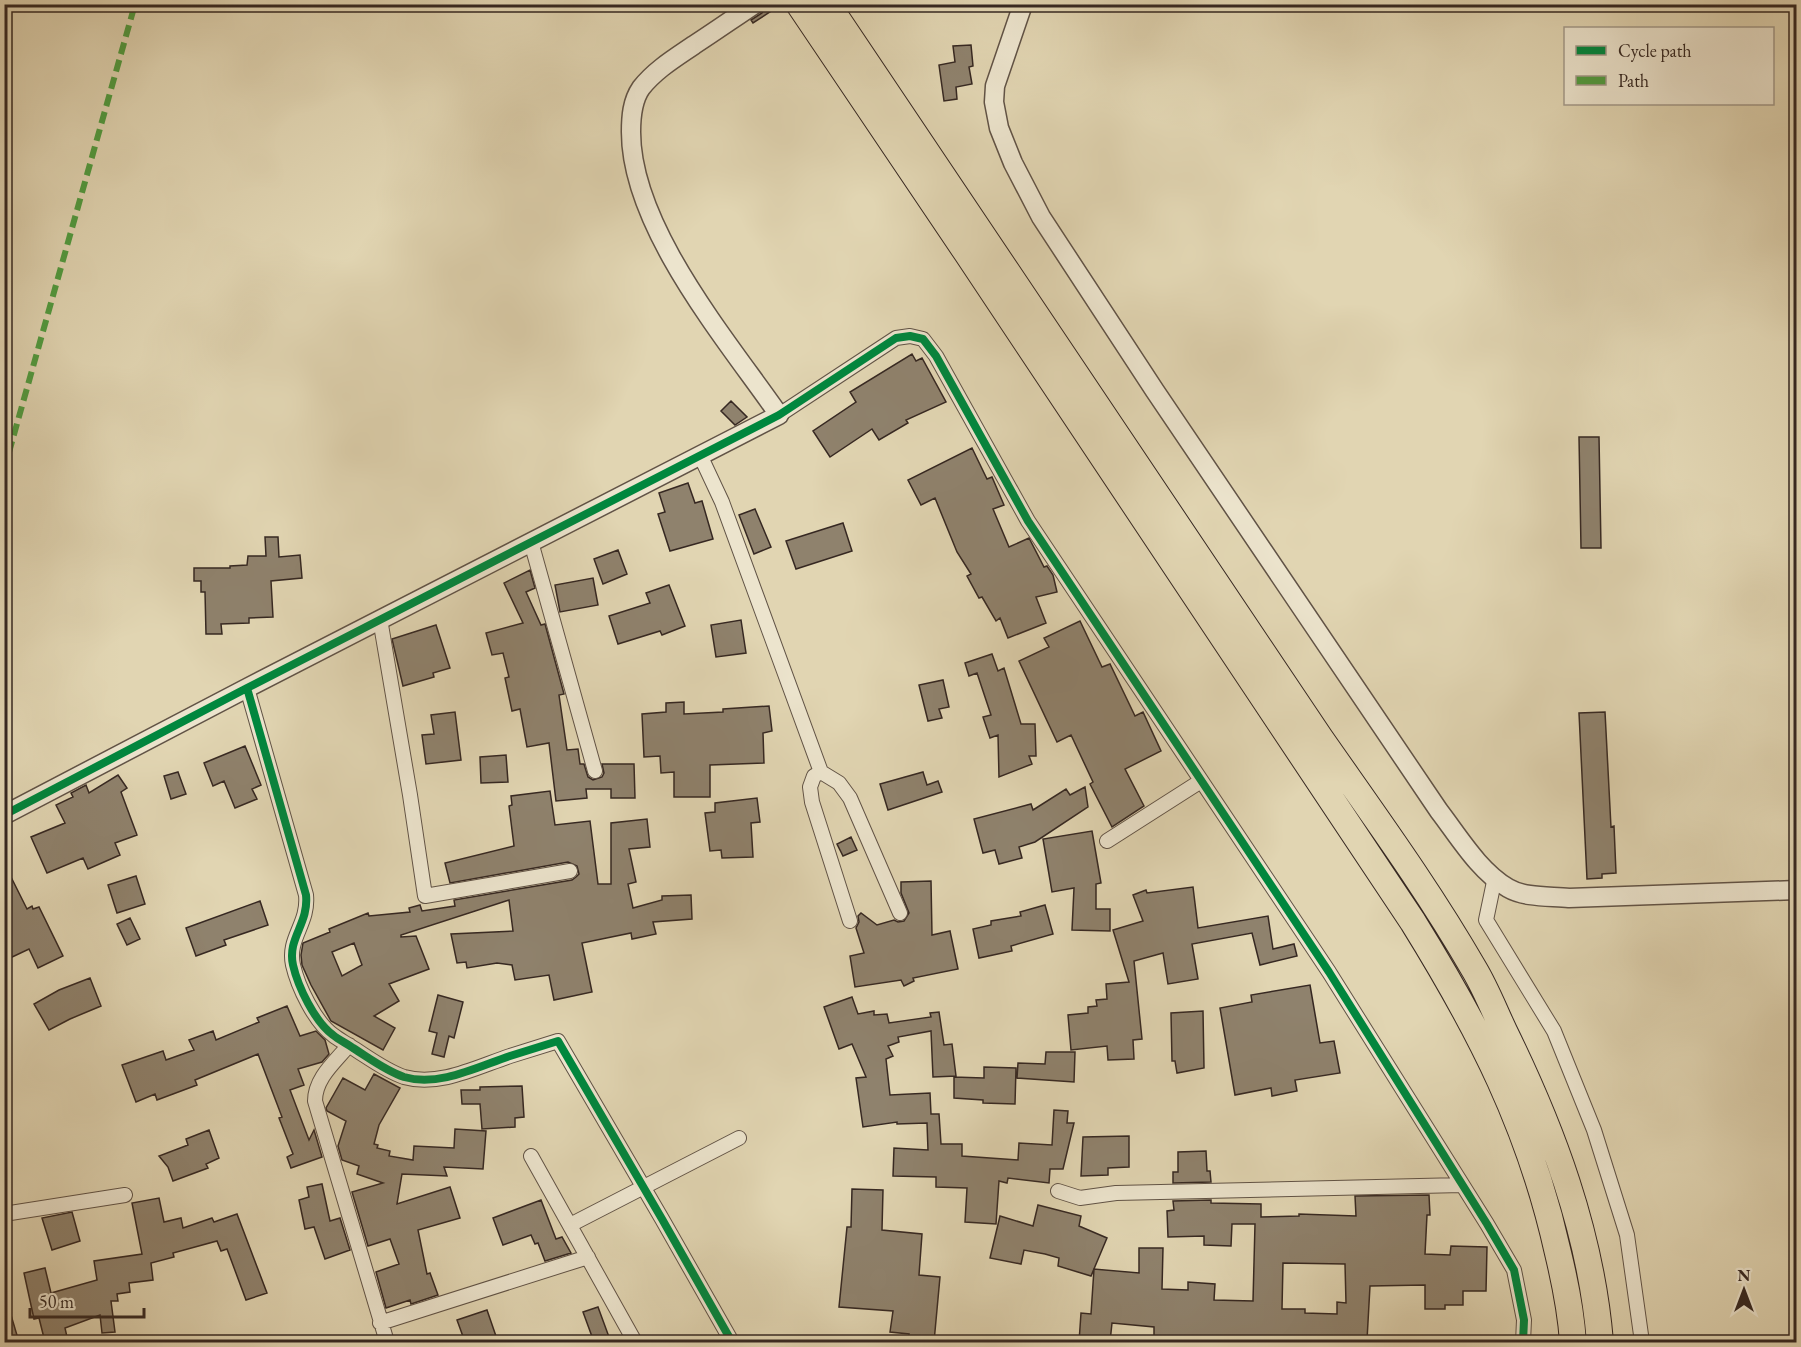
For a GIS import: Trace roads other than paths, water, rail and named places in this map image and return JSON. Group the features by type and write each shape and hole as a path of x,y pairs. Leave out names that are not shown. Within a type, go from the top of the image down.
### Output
{"highway":[{"path":"799,4 1308,764 1455,989 1503,1083 1534,1165 1551,1219 1574,1342"},
{"path":"827,4 1320,738 1402,855 1475,970 1530,1084 1556,1147 1574,1204 1589,1266 1600,1342"}],"street":[{"path":"755,4 661,68 640,90 632,111 632,141 639,185 652,218 683,278 779,415"},
{"path":"1023,4 995,86 994,102 999,128 1041,217 1155,391 1439,811 1483,867 1509,889 1531,895 1569,898 1797,890"},
{"path":"4,815 779,415 896,338 910,336 924,339 936,356 1028,521 1329,972 1514,1270 1524,1320 1523,1342"},
{"path":"700,455 722,502 821,772 839,783 850,798 900,913"},
{"path":"531,542 595,771"},
{"path":"380,619 425,896 570,871"},
{"path":"247,688 306,895 308,908 293,946 293,965 319,1021 333,1035 382,1066 403,1076 420,1080 469,1071 558,1041 732,1342"},
{"path":"821,772 814,776 810,787 812,802 850,921"},
{"path":"1107,841 1201,781"},
{"path":"1495,877 1485,920 1554,1031 1594,1130 1627,1235 1642,1342"},
{"path":"349,1045 318,1083 315,1101 387,1342"},
{"path":"570,1225 739,1138"},
{"path":"531,1156 635,1342"},
{"path":"1058,1191 1080,1198 1116,1192 1462,1185"},
{"path":"4,1214 125,1195"},
{"path":"380,1323 588,1257"}]}
